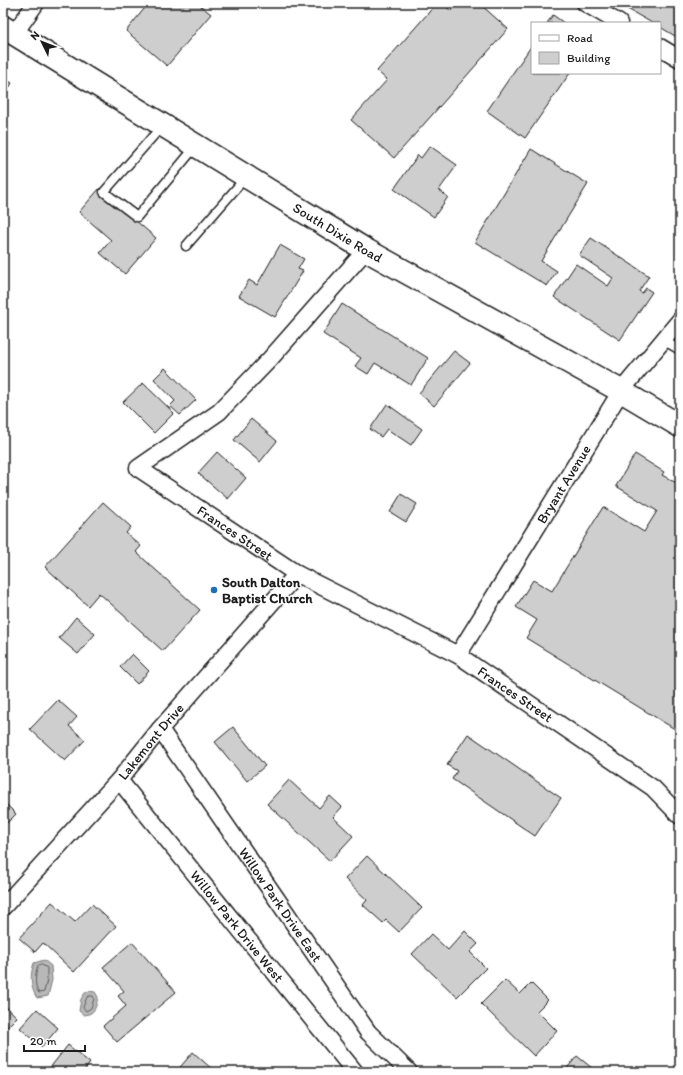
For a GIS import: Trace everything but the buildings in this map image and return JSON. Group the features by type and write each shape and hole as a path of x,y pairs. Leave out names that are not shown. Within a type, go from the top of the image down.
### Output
{"main road":[{"name":"South Dixie Road","path":"9,31 366,250 621,391 680,426"}],"street":[{"path":"9,31 36,3"},
{"path":"584,3 617,22"},
{"path":"661,48 680,59"},
{"name":"Frances Street","path":"366,250 270,359 219,412 138,468 297,574 458,655 653,788 680,816"},
{"name":"Bryant Avenue","path":"458,655 621,391 680,320"},
{"name":"Lakemont Drive","path":"3,907 119,780 160,729 297,574"},
{"name":"Willow Park Drive East","path":"160,729 368,1032 409,1072"},
{"name":"Willow Park Drive West","path":"119,780 355,1072"}],"lane":[{"path":"162,126 104,192 137,217 196,146"},
{"path":"186,246 247,177"},
{"path":"663,340 680,350"}],"water":[{"path":"44,960 51,966 52,980 48,996 37,998 31,981 32,972 34,963"},
{"path":"89,991 95,992 98,997 96,1007 93,1012 84,1015 79,1011 81,999 85,993"}],"place":[{"name":"South Dalton Baptist Church","path":"214,590"}]}
